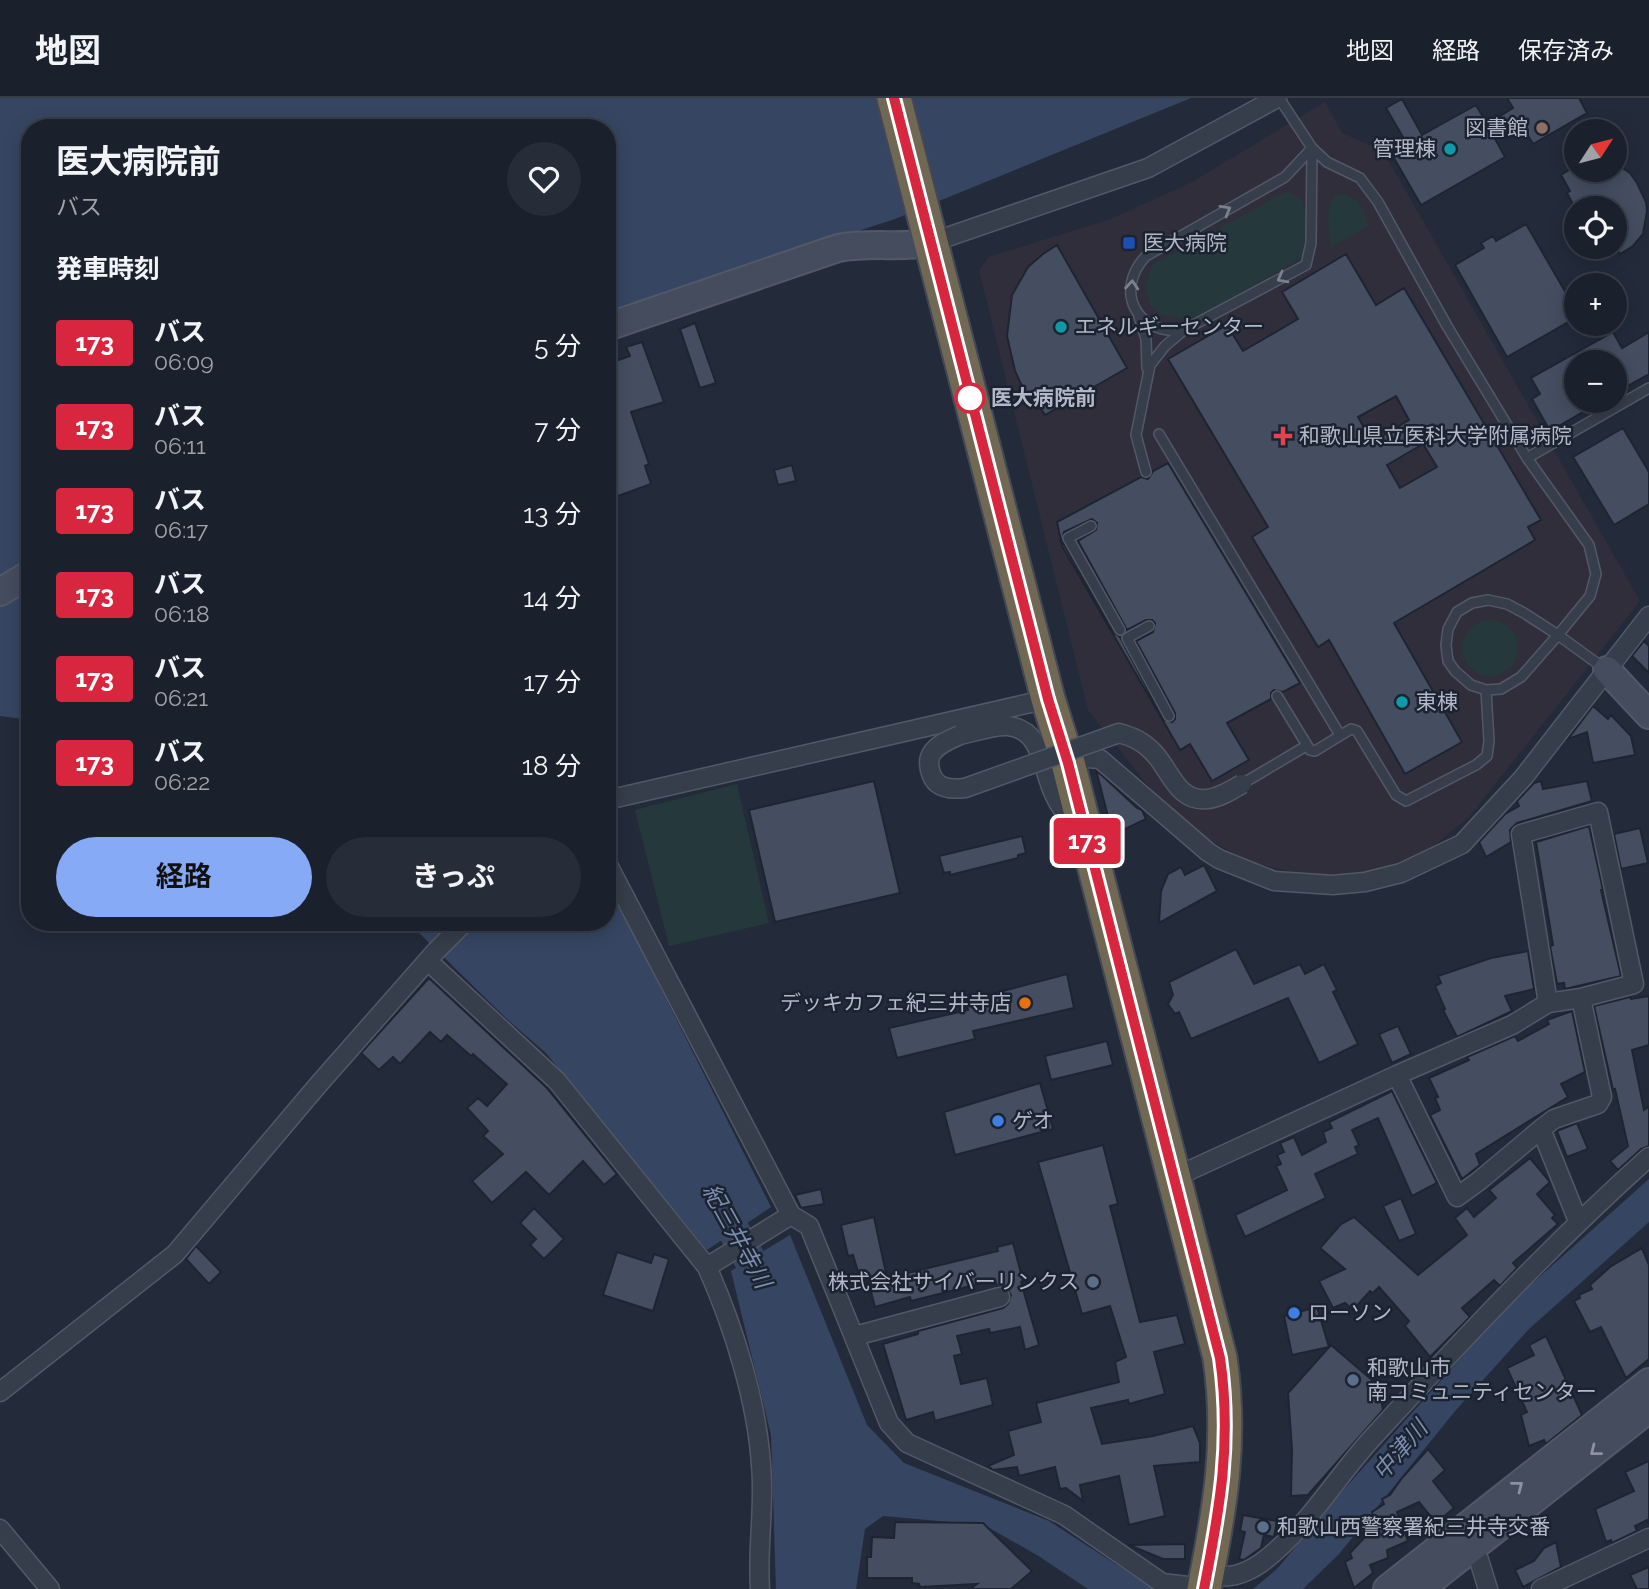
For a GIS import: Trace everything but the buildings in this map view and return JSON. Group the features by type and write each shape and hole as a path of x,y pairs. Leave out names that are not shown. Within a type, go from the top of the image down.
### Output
{"highway":[{"path":"894,98 1212,1324 1224,1386 1226,1436 1222,1491 1205,1584"}],"main road":[{"path":"616,324 838,248 855,245 894,247 927,231"},
{"path":"0,592 21,579"},
{"path":"1607,670 1649,715"},
{"path":"1420,1589 1464,1541 1649,1382"},
{"path":"1387,1589 1464,1541 1649,1409"}],"street":[{"path":"927,231 1148,168 1278,98"},
{"path":"1068,763 1088,758 1100,759 1208,852 1274,881 1333,885 1365,882 1401,873 1462,844 1523,778 1649,616"},
{"path":"616,798 1048,699"},
{"path":"1087,838 1063,811 1053,794 1036,744 1028,733 1021,729 1005,726 960,735 943,743 929,759 933,779 939,786 965,788 1119,733 1137,738 1155,753 1175,785 1191,797 1208,799 1242,784"},
{"path":"1173,1178 1512,1025 1548,1003 1581,998 1634,984 1598,812 1521,834 1548,1003"},
{"path":"616,881 787,1218 809,1226 889,1423 907,1443 1064,1516 1162,1583 1205,1584 1231,1578 1259,1564 1288,1540 1370,1441 1461,1340 1578,1221 1649,1157"},
{"path":"0,1392 175,1254 318,1085 456,931"},
{"path":"432,956 556,1081 712,1264 755,1415 762,1466 758,1566 760,1589"},
{"path":"1397,1075 1457,1196 1555,1119 1598,1104 1602,1097 1581,998"},
{"path":"1541,1129 1578,1221"},
{"path":"712,1264 787,1218"},
{"path":"855,1336 1000,1297"},
{"path":"0,1529 50,1589"},
{"path":"1541,1589 1649,1538"},
{"path":"1464,1541 1479,1559 1489,1589"}],"lane":[{"path":"1278,98 1312,148 1327,162 1360,178 1378,202 1447,326 1527,458 1589,545 1596,574 1590,596 1558,635 1521,677 1501,689 1486,690 1471,685 1448,661 1448,629 1457,612 1472,603 1488,600 1507,604 1558,635 1607,670"},
{"path":"1312,148 1311,243 1306,265 1184,330 1165,346 1150,365 1136,435 1145,472 1135,435 1148,365 1146,339 1130,288 1137,265 1146,256 1285,177 1312,148"},
{"path":"1137,312 1146,322 1158,329 1171,332 1184,330"},
{"path":"1527,458 1649,388"},
{"path":"1159,433 1340,735"},
{"path":"1091,526 1068,538 1120,630"},
{"path":"1149,626 1127,638 1169,716"},
{"path":"1277,696 1306,746 1315,751 1351,729 1357,731 1396,795 1406,801 1487,756 1489,741 1486,690"},
{"path":"1242,784 1306,746"}],"shaded area":[{"name":"和歌山県立医科大学附属病院","path":"1325,102 1342,133 1383,151 1640,601 1470,816 1432,847 1382,870 1319,879 1247,861 1202,835 1153,792 1088,710 979,270 989,257 1111,219 1192,182"}],"green space":[{"path":"1285,192 1303,201 1306,228 1303,257 1208,311 1185,320 1160,314 1151,306 1145,286 1152,265"},
{"path":"1337,194 1350,196 1359,203 1368,226 1330,248 1329,211"},
{"path":"1484,620 1496,620 1510,628 1518,642 1516,659 1510,668 1496,676 1484,676 1467,664 1462,654 1462,642 1474,625"},
{"path":"737,784 769,923 669,946 635,810"}],"water":[{"path":"0,98 1191,98 895,219 616,309 616,119 21,119 21,719 0,716"},
{"path":"616,900 771,1207 707,1250 546,1053 509,1021 417,931 616,931"},
{"name":"中津川","path":"1649,1179 1649,1222 1529,1329 1456,1410 1339,1554 1303,1589 1253,1589 1277,1569 1508,1305"},
{"path":"790,1235 867,1425 904,1463 1049,1521 1154,1589 1088,1589 1037,1555 984,1525 883,1516 865,1529 856,1589 776,1589 771,1435 731,1271"}],"waterway":[{"name":"紀三井寺川","path":"713,1193 771,1298"}],"bus line":[{"name":"173","path":"894,98 1220,1358 1226,1436 1222,1491 1204,1589"}],"place":[{"name":"図書館","path":"1542,128"},
{"name":"管理棟","path":"1450,149"},
{"name":"医大病院","path":"1129,243"},
{"name":"エネルギーセンター","path":"1061,327"},
{"name":"医大病院前","path":"970,398"},
{"name":"和歌山県立医科大学附属病院","path":"1283,436"},
{"name":"東棟","path":"1402,702"},
{"name":"デッキカフェ紀三井寺店","path":"1025,1003"},
{"name":"ゲオ","path":"998,1121"},
{"name":"株式会社サイバーリンクス","path":"1093,1282"},
{"name":"ローソン","path":"1294,1313"},
{"name":"和歌山市 南コミュニティセンター","path":"1353,1380"},
{"name":"和歌山西警察署紀三井寺交番","path":"1263,1527"}]}
